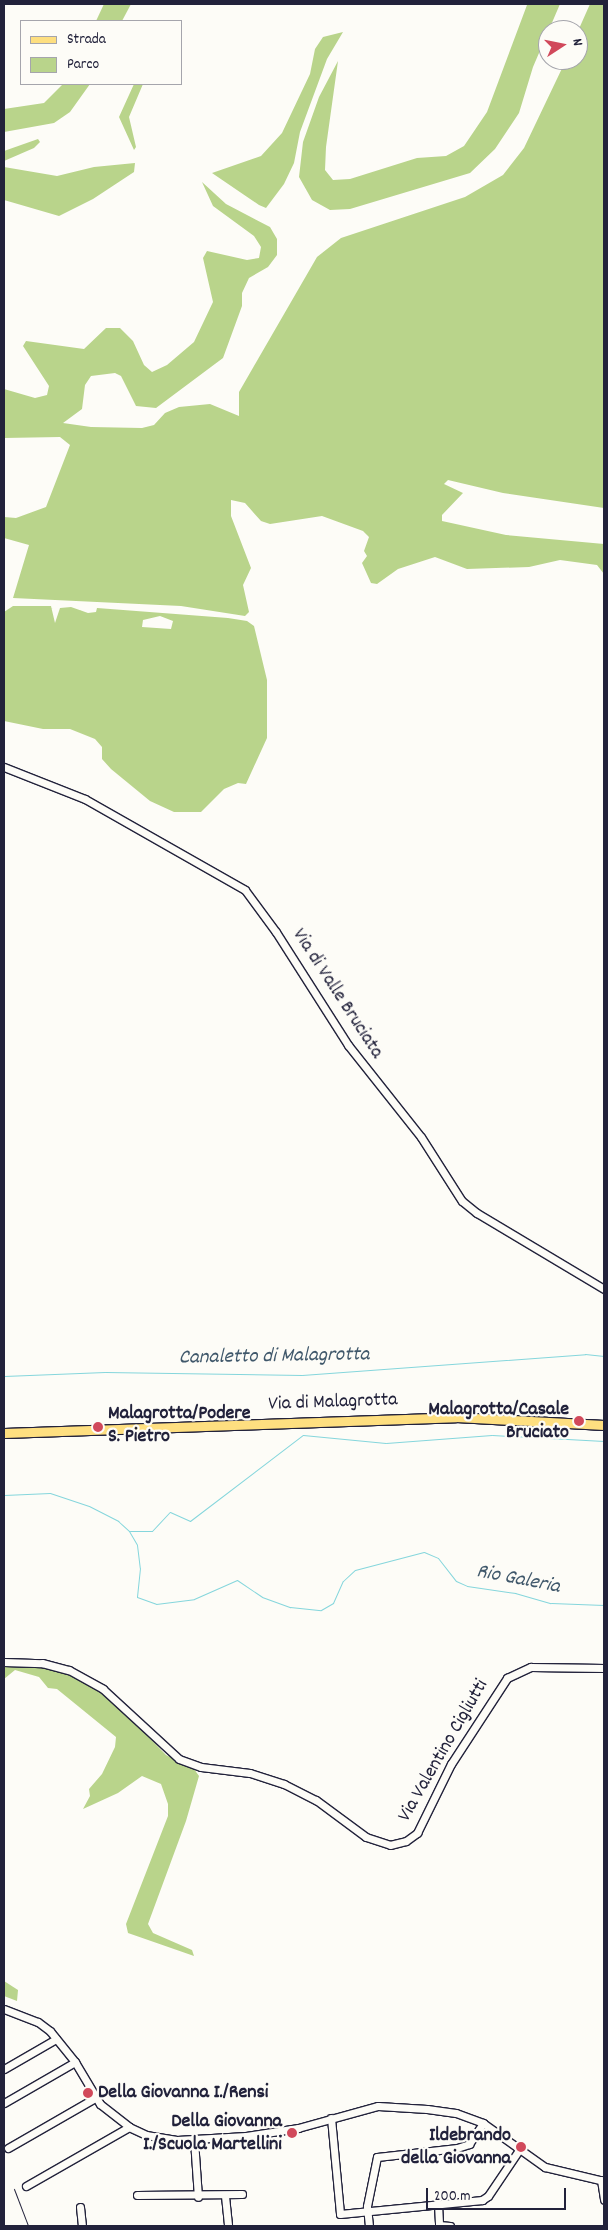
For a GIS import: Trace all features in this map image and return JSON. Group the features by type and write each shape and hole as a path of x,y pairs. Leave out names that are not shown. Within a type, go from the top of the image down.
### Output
{"main road":[{"name":"Via di Malagrotta","path":"4,1432 472,1417 604,1425"}],"street":[{"name":"Via di Valle Bruciata","path":"4,767 85,799 245,890 276,932 348,1045 421,1137 462,1201 477,1213 604,1288"},
{"name":"Via Valentino Cigliutti","path":"4,1662 56,1665 75,1673 103,1689 159,1744 184,1762 250,1773 284,1784 316,1800 366,1837 390,1845 404,1842 417,1833 451,1764 507,1678 531,1668 604,1668"},
{"path":"4,2011 38,2022 56,2038 74,2062 95,2098 129,2127 164,2139 194,2140 298,2128 378,2106 442,2110 483,2123 545,2167 603,2180 604,2200"},
{"path":"4,2069 56,2038"},
{"path":"4,2103 74,2062"},
{"path":"8,2148 95,2098"},
{"path":"331,2118 339,2213 367,2212 485,2198 520,2150"},
{"path":"369,2226 367,2212 377,2157 457,2148 469,2144 483,2123"},
{"path":"26,2186 129,2127"},
{"path":"194,2140 198,2197"},
{"path":"138,2194 198,2197 242,2194"},
{"path":"225,2196 228,2226"},
{"path":"438,2204 439,2225 450,2226"},
{"path":"80,2207 82,2226"}],"green space":[{"path":"104,4 131,4 123,20 96,20"},
{"path":"560,4 553,20 538,20 538,55 519,113 495,149 470,173 350,209 330,210 312,200 299,177 303,142 319,97 338,61 326,147 325,170 333,180 350,179 417,158 446,156 464,146 487,112 527,5"},
{"path":"590,4 604,4 604,508 503,493 448,480 444,484 463,493 442,515 442,521 506,535 604,544 604,574 597,565 560,560 529,567 467,569 435,557 398,569 377,584 371,583 362,563 367,556 364,551 369,537 363,531 322,516 270,524 261,521 245,503 231,500 231,516 251,568 243,585 249,612 245,616 181,606 13,598 29,545 4,538 4,517 16,518 46,507 70,445 60,437 4,438 4,389 35,398 47,395 49,386 23,346 26,341 84,349 106,328 120,328 133,341 144,365 152,372 167,365 194,342 213,302 203,258 207,251 247,260 259,258 261,247 254,236 213,206 202,182 226,204 270,227 277,239 277,255 268,267 249,278 242,293 242,306 223,358 156,408 136,406 121,376 115,373 91,376 85,385 82,409 63,423 91,427 142,428 154,425 165,413 179,407 210,404 239,416 239,392 317,257 341,238 465,197 503,175 524,148 561,70 588,70 588,20 583,20"},
{"path":"343,32 327,59 300,132 294,163 284,184 266,208 212,173 261,156 282,133 310,74 315,49 323,37"},
{"path":"62,85 89,85 70,112 54,123 4,132 4,109 44,103"},
{"path":"134,85 143,85 129,117 136,147 134,150 119,117"},
{"path":"38,139 40,142 34,148 4,161 4,151"},
{"path":"135,163 134,172 93,199 59,216 4,200 4,167 57,176 94,167"},
{"path":"13,606 51,606 55,623 60,608 71,607 88,613 96,612 97,608 247,621 254,626 267,680 267,738 246,784 238,783 224,789 201,812 174,812 150,801 111,769 102,759 102,747 95,739 70,729 43,729 4,721 4,612","holes":["160,616 173,621 171,629 142,627 143,620"]},
{"path":"4,1663 41,1665 68,1672 109,1696 166,1755 194,1769 199,1776 186,1821 148,1924 153,1933 192,1950 194,1956 128,1933 126,1924 168,1816 168,1804 161,1784 142,1776 118,1793 83,1809 90,1796 89,1789 102,1774 115,1747 116,1737 57,1689 48,1688 39,1677 15,1670 4,1679"},
{"path":"4,1981 18,1990 17,2001 4,1996"}],"waterway":[{"name":"Canaletto di Malagrotta","path":"4,1376 105,1372 302,1375 585,1354 604,1356"},
{"path":"130,1531 152,1531 170,1512 190,1521 303,1435 386,1443 492,1435 604,1441"},
{"name":"Rio Galeria","path":"4,1495 50,1493 89,1506 118,1521 129,1531 137,1545 140,1568 137,1597 156,1604 194,1599 237,1580 262,1597 290,1607 321,1610 333,1603 343,1581 355,1570 424,1552 438,1558 456,1581 467,1586 515,1593 551,1603 604,1605"}],"railway":[{"path":"14,2189 28,2226"}],"place":[{"name":"Malagrotta/Casale Bruciato","path":"579,1421"},
{"name":"Malagrotta/Podere S. Pietro","path":"98,1427"},
{"name":"Della Giovanna I./Rensi","path":"88,2093"},
{"name":"Della Giovanna I./Scuola Martellini","path":"292,2133"},
{"name":"Ildebrando della Giovanna","path":"521,2147"}]}
